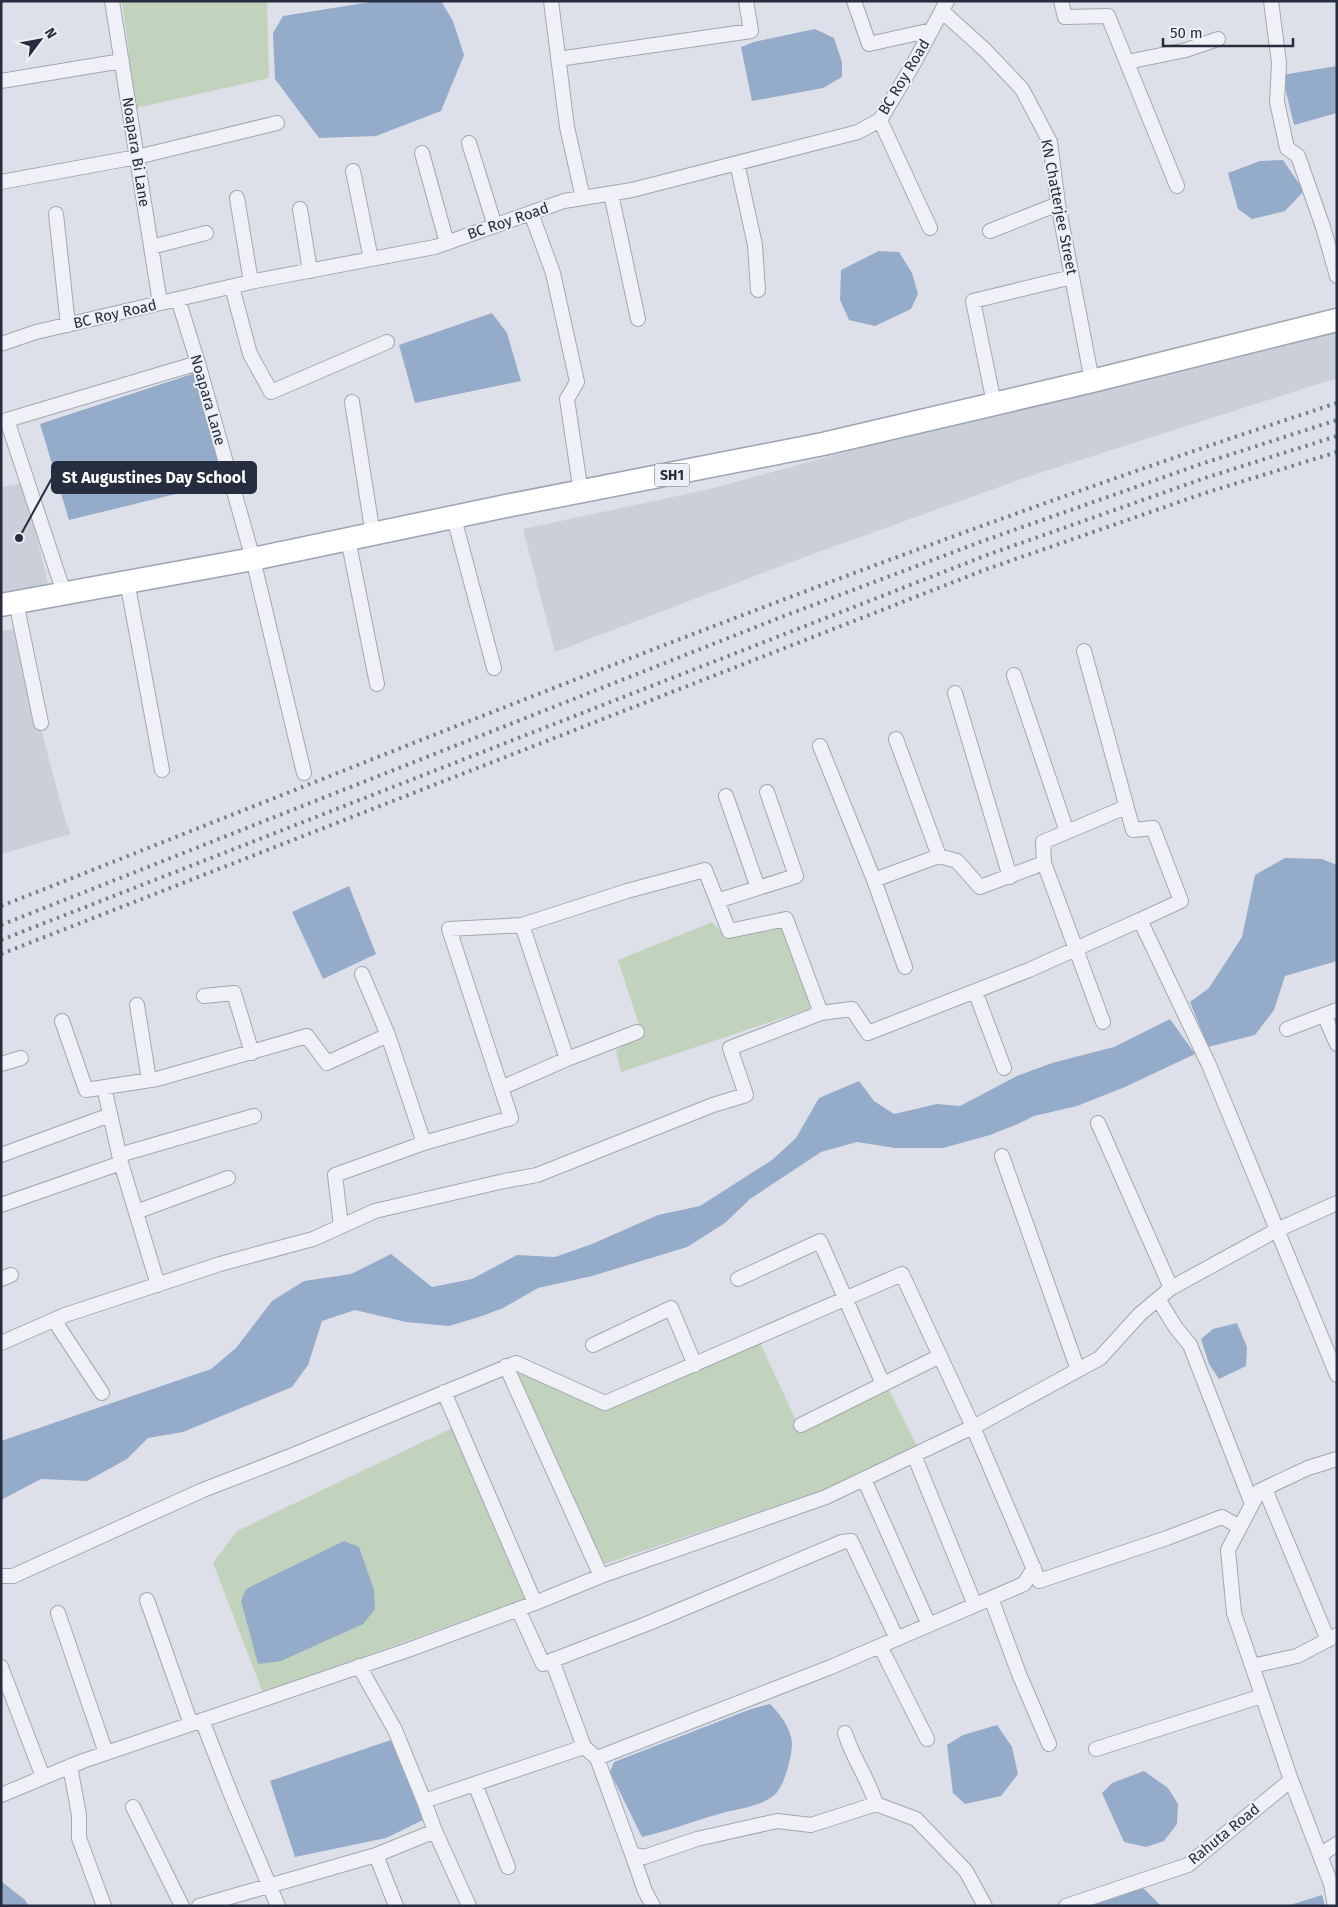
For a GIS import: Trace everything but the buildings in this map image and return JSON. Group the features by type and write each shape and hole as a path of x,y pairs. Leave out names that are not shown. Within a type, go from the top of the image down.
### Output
{"main road":[{"name":"SH1","path":"9,604 253,559 823,444 1092,381 1337,320"}],"street":[{"name":"Noapara Bi Lane","path":"112,1 160,303"},
{"path":"551,1 567,127 583,198"},
{"path":"558,59 751,31 746,1"},
{"path":"854,1 868,44 932,30"},
{"path":"1061,1 1065,17 1108,16 1177,186"},
{"path":"1271,1 1279,63 1277,102 1287,148 1298,156 1323,227 1337,276"},
{"name":"BC Roy Road","path":"1,344 36,332 251,282 435,247 564,202 632,190 858,132 880,120 944,6"},
{"name":"KN Chatterjee Street","path":"944,6 1022,89 1050,142 1058,204 1092,381"},
{"path":"1127,62 1186,50 1218,39"},
{"path":"1,81 122,61"},
{"path":"880,120 930,228"},
{"path":"1,182 137,157 278,122"},
{"path":"469,143 495,226"},
{"path":"422,153 447,243"},
{"path":"737,163 755,245 758,290"},
{"path":"353,171 371,259"},
{"path":"611,194 638,319"},
{"path":"237,198 251,282"},
{"path":"990,231 1058,204"},
{"path":"300,209 310,271"},
{"path":"532,213 553,273 577,382 567,398 581,493"},
{"path":"56,214 68,325"},
{"path":"151,247 206,233"},
{"path":"994,403 973,301 1072,277"},
{"path":"232,287 250,354 272,392 387,342"},
{"name":"Noapara Lane","path":"178,299 253,559 304,773"},
{"path":"64,593 7,420 198,363"},
{"path":"352,402 373,534"},
{"path":"454,518 494,668"},
{"path":"348,539 377,684"},
{"path":"127,581 162,770"},
{"path":"9,604 41,724"},
{"path":"1,1343 54,1320 220,1264 313,1238 375,1211 538,1175 712,1104 746,1095 730,1048 821,1013 852,1009 868,1033 1077,948 1180,901 1153,828 1133,830 1084,651"},
{"path":"1014,675 1067,832"},
{"path":"955,693 1010,876"},
{"path":"896,739 939,856"},
{"path":"820,746 874,880 905,967"},
{"path":"717,901 796,876 767,792"},
{"path":"726,796 758,888"},
{"path":"1103,1022 1044,863 1043,842 1126,807"},
{"path":"874,880 939,856 957,861 980,887 1044,863"},
{"path":"341,1226 335,1175 424,1143 511,1118 449,928 522,925 627,891 705,870 729,932 786,919 821,1013"},
{"path":"1140,920 1209,1065 1337,1375"},
{"path":"522,925 567,1059"},
{"path":"362,974 388,1035 424,1143"},
{"path":"974,991 1004,1068"},
{"path":"204,996 234,993 252,1053"},
{"path":"137,1005 149,1080"},
{"path":"1287,1030 1331,1012 1337,1044"},
{"path":"62,1021 86,1090 149,1080 252,1053 307,1036 327,1063 388,1035"},
{"path":"501,1088 567,1059 637,1032"},
{"path":"1,1064 21,1058"},
{"path":"104,1087 120,1159 158,1285"},
{"path":"1,1156 110,1115"},
{"path":"3,1199 254,1116"},
{"path":"1098,1123 1171,1288"},
{"path":"1002,1156 1078,1370"},
{"path":"136,1212 228,1178"},
{"path":"1,1795 70,1766 359,1666 535,1603 601,1576 826,1496 973,1427 1100,1358 1140,1314 1171,1288 1277,1230 1337,1203"},
{"path":"738,1279 820,1241 883,1384"},
{"path":"1,1576 13,1576 203,1490 293,1455 516,1362 605,1403 902,1274 973,1427 1039,1581 1167,1538 1222,1517 1240,1527"},
{"path":"1158,1299 1176,1328 1190,1345 1252,1504"},
{"path":"593,1345 671,1308 695,1365"},
{"path":"54,1320 102,1393"},
{"path":"801,1425 940,1356"},
{"path":"506,1366 601,1576"},
{"path":"444,1392 535,1603"},
{"path":"914,1455 975,1605"},
{"path":"1335,1906 1331,1884 1291,1780 1234,1613 1228,1550 1259,1491 1308,1468 1337,1459"},
{"path":"864,1479 929,1625"},
{"path":"1252,1666 1297,1656 1332,1638 1265,1488"},
{"path":"518,1609 543,1664 649,1623 842,1542 851,1541 897,1639"},
{"path":"596,1758 831,1667 992,1598 1024,1584 1034,1568"},
{"path":"992,1598 1019,1674 1049,1744"},
{"path":"147,1600 196,1722 278,1906"},
{"path":"58,1613 106,1753"},
{"path":"880,1646 927,1739"},
{"path":"552,1660 584,1747 596,1758 645,1891 653,1906"},
{"path":"359,1666 394,1730 435,1831 469,1906"},
{"path":"1,1667 43,1778"},
{"path":"1096,1749 1262,1696"},
{"path":"845,1733 850,1752 872,1789 876,1804"},
{"path":"424,1801 584,1747"},
{"path":"70,1766 79,1815 79,1838 104,1906"},
{"name":"Rahuta Road","path":"1066,1906 1188,1865 1291,1780"},
{"path":"475,1784 508,1867"},
{"path":"632,1854 644,1857 697,1839 778,1821 811,1825 876,1804 916,1819 966,1871 985,1906"},
{"path":"133,1806 182,1906"},
{"path":"199,1906 376,1855 435,1831"},
{"path":"1320,1855 1337,1844"},
{"path":"376,1855 396,1906"}],"shaded area":[{"path":"1337,326 1337,378 1027,477 802,558 555,652 523,529 710,489 985,414"},
{"path":"24,483 49,588 1,598 1,487"},
{"path":"14,629 65,819 71,834 1,854 1,631"}],"green space":[{"path":"122,1 267,1 269,78 136,108"},
{"path":"712,922 727,938 783,928 815,1007 621,1072 616,1050 642,1034 618,960"},
{"path":"760,1343 800,1429 887,1386 917,1446 843,1484 604,1564 519,1377 518,1368 605,1408"},
{"path":"452,1428 527,1598 263,1693 213,1563 237,1531"}],"water":[{"path":"377,1 441,1 453,21 464,55 441,111 376,136 319,138 275,79 273,33 283,16"},
{"path":"815,29 834,38 842,62 842,77 823,88 752,101 741,47 754,42"},
{"path":"1337,66 1337,113 1294,125 1282,75"},
{"path":"1283,160 1304,191 1285,211 1252,219 1238,209 1228,173 1260,161"},
{"path":"879,251 899,252 912,273 918,294 911,309 875,326 849,320 840,300 841,270"},
{"path":"492,313 507,333 521,381 415,403 399,345"},
{"path":"195,373 229,481 69,520 40,424"},
{"path":"1285,858 1322,859 1337,865 1337,961 1285,976 1274,1010 1255,1035 1208,1047 1190,1002 1209,988 1242,937 1255,875"},
{"path":"349,886 376,954 323,979 292,912"},
{"path":"1170,1019 1195,1054 1125,1087 1077,1106 1034,1116 990,1135 943,1148 895,1148 857,1142 821,1152 750,1199 725,1223 687,1247 592,1276 538,1288 503,1308 449,1326 406,1322 355,1310 322,1321 308,1365 292,1387 183,1432 148,1438 127,1459 87,1481 41,1479 1,1500 1,1441 211,1369 236,1348 272,1301 304,1281 351,1274 391,1254 432,1287 472,1279 517,1255 555,1257 592,1244 658,1215 700,1206 772,1160 796,1138 819,1098 859,1081 874,1101 894,1114 937,1104 960,1106 1017,1076 1052,1063 1114,1047"},
{"path":"1237,1323 1247,1347 1246,1366 1219,1379 1209,1364 1201,1339 1213,1329"},
{"path":"344,1541 359,1547 374,1590 375,1609 363,1624 281,1661 258,1664 241,1601 246,1589"},
{"path":"770,1704 778,1712 790,1732 792,1743 787,1772 777,1792 767,1800 754,1805 642,1837 610,1772 614,1762 751,1709"},
{"path":"997,1725 1012,1747 1018,1774 1001,1796 965,1804 953,1793 947,1745 963,1735"},
{"path":"397,1738 427,1818 386,1838 295,1857 270,1781"},
{"path":"1144,1771 1168,1788 1178,1804 1177,1824 1164,1841 1146,1847 1124,1842 1102,1793 1112,1783"},
{"path":"1,1881 25,1900 29,1906 1,1906"},
{"path":"1143,1888 1160,1905 1166,1906 1090,1906"},
{"path":"1322,1895 1325,1906 1287,1906"}],"railway":[{"path":"1,906 499,709 832,581 1168,460 1337,403"},
{"path":"1,925 784,616 983,541 1201,464 1337,420"},
{"path":"1,940 987,555 1205,478 1337,436"},
{"path":"1,954 987,569 1205,493 1337,452"}],"place":[{"name":"St Augustines Day School","path":"19,538"}]}
